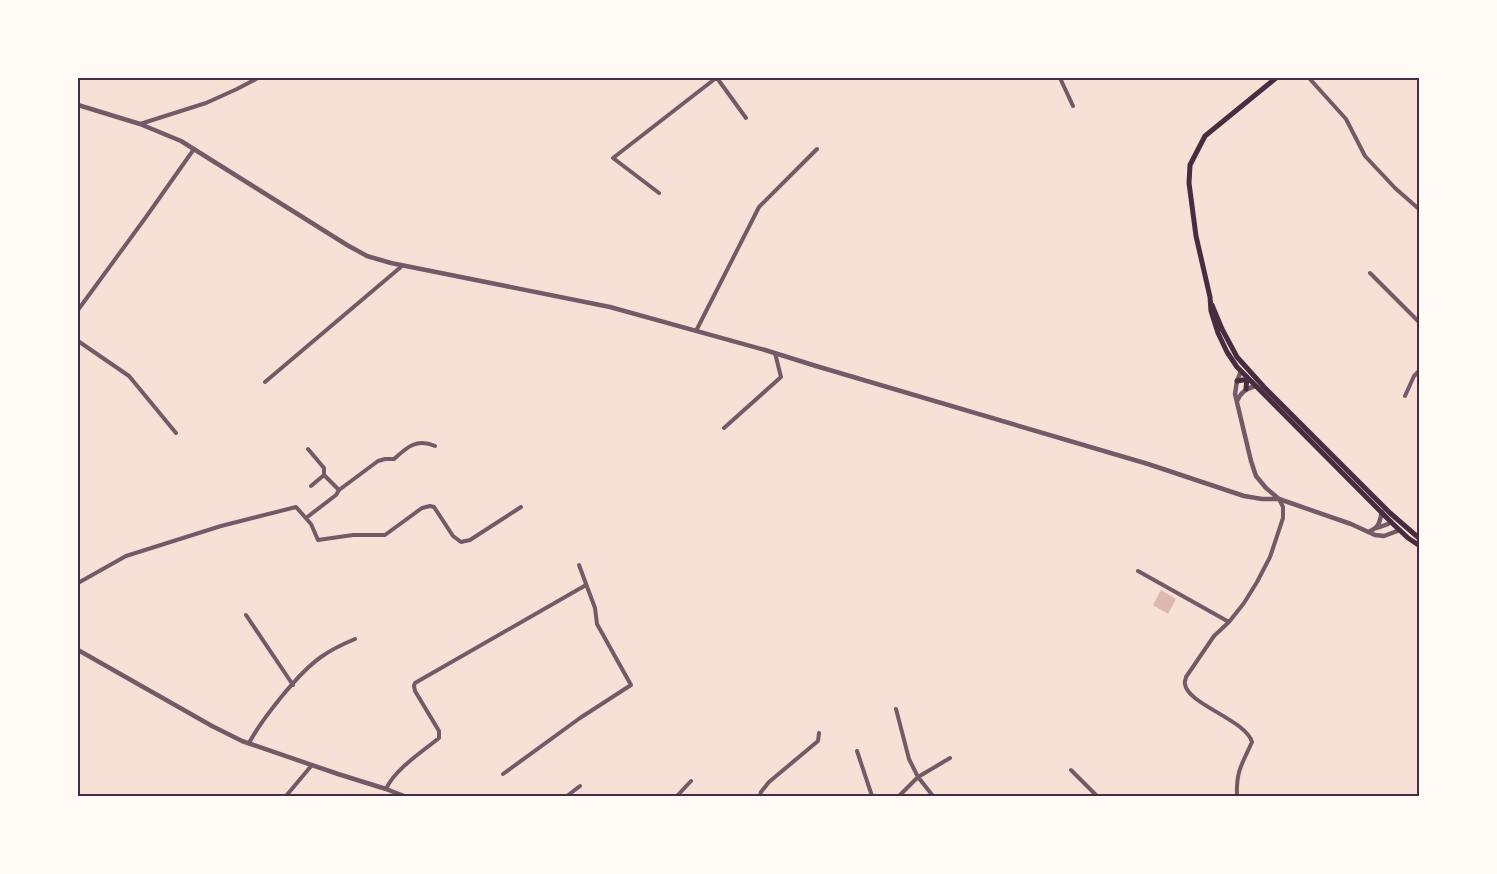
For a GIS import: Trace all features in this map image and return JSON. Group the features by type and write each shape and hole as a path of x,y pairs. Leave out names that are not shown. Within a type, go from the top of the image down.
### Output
{"main road":[{"path":"1276,78 1205,136 1190,164 1189,183 1196,236 1210,297 1222,329 1237,357 1270,393 1390,513 1420,539"},
{"path":"1210,297 1211,311 1218,333 1227,352 1241,372 1382,512 1390,524 1392,533"},
{"path":"1222,329 1224,341 1248,379 1246,389"},
{"path":"1236,381 1248,379 1254,381 1270,393"},
{"path":"1350,473 1352,478 1391,518 1390,524"},
{"path":"1390,524 1420,546"},
{"path":"1390,524 1399,526 1412,537 1420,539"}],"street":[{"path":"140,124 206,103 258,78"},
{"path":"659,193 613,158 717,78 746,118"},
{"path":"1060,78 1073,106"},
{"path":"1309,78 1346,119 1365,156 1395,188 1420,210"},
{"path":"78,105 140,124 180,141 367,256 402,266 610,307 776,353 1148,464 1244,496 1280,500 1376,535 1384,536 1400,530"},
{"path":"78,310 194,149"},
{"path":"696,331 759,207 817,149"},
{"path":"265,382 402,266"},
{"path":"1370,273 1420,323"},
{"path":"78,341 129,376 176,433"},
{"path":"724,428 781,377 776,353"},
{"path":"1405,396 1414,376 1420,370"},
{"path":"1237,796 1238,770 1252,742 1250,736 1189,693 1185,684 1186,677 1214,636 1229,622 1244,603 1270,557 1283,518 1283,507 1280,500 1256,476 1251,461 1236,403 1236,381 1241,372"},
{"path":"1236,403 1246,389 1256,386"},
{"path":"306,518 378,461 394,459 403,450 414,444 427,442 435,446"},
{"path":"308,449 324,468 324,475 339,490"},
{"path":"311,486 324,475"},
{"path":"78,583 126,556 221,526 296,507 311,524 318,540 353,535 385,535 422,508 430,506 434,507 453,536 460,542 470,540 521,507"},
{"path":"1376,529 1382,512"},
{"path":"1368,532 1390,524"},
{"path":"503,774 580,718 631,685 597,624 595,608 579,565"},
{"path":"1138,571 1229,622"},
{"path":"386,789 397,772 439,738 440,735 440,731 415,691 415,683 586,585"},
{"path":"246,615 293,685"},
{"path":"249,743 256,730 293,685 320,658 338,646 356,640"},
{"path":"78,650 212,726 249,743 404,796"},
{"path":"896,709 909,759 918,777 933,796"},
{"path":"760,796 769,782 818,741 819,733"},
{"path":"857,750 872,796"},
{"path":"899,796 918,777 950,758"},
{"path":"286,796 312,765"},
{"path":"1071,770 1097,796"},
{"path":"677,796 691,780"},
{"path":"567,796 580,786"}],"shaded area":[{"path":"1161,590 1176,599 1168,614 1153,605"}]}
